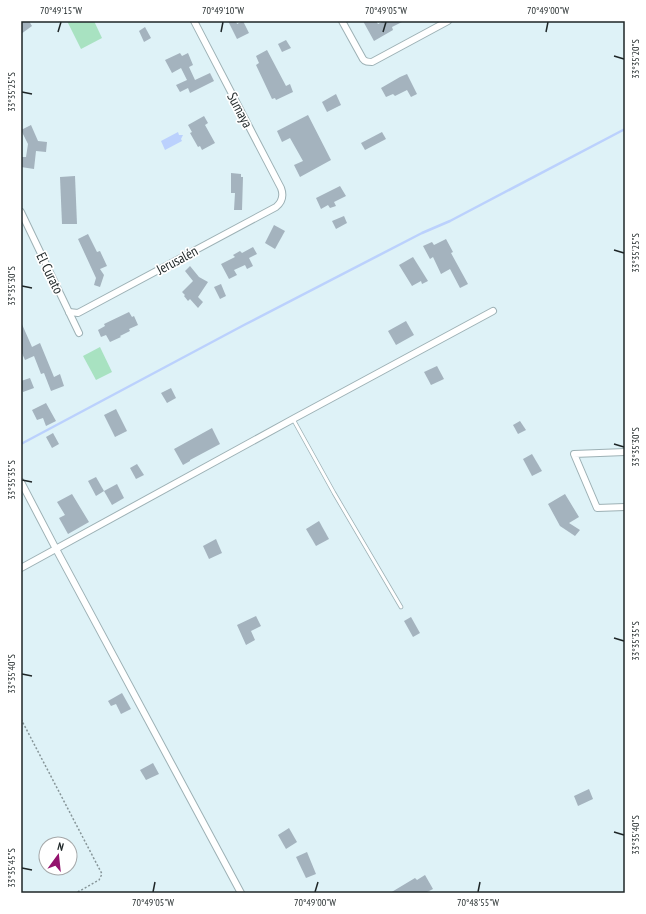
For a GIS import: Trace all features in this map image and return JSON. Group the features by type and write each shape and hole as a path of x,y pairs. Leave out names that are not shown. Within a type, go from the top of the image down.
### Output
{"street":[{"name":"Sumaya","path":"194,21 281,188 283,194 281,201"},
{"path":"342,21 362,59 366,62 372,62 448,21"},
{"name":"Jerusalén","path":"69,312 78,313 276,207 281,201"},
{"name":"El Curato","path":"21,212 79,333"},
{"path":"21,568 493,311"},
{"path":"625,452 574,454 597,508 625,507"},
{"path":"21,482 241,893"}],"lane":[{"path":"293,419 401,607"}],"path":[{"path":"21,719 102,874 99,880 76,893"}],"green space":[{"path":"67,21 94,21 102,38 81,49"},
{"path":"100,347 112,372 96,380 83,356"}],"water":[{"path":"178,132 179,135 183,135 181,139 182,141 165,150 161,141"}],"building":[{"path":"21,21 29,21 32,26 21,34"},
{"path":"228,21 236,21 237,24 243,21 249,33 237,39"},
{"path":"363,21 376,21 378,24 384,21 404,21 392,27 393,30 374,41"},
{"path":"145,27 151,38 144,42 139,31"},
{"path":"286,40 291,48 282,52 278,44"},
{"path":"267,50 286,86 290,84 293,92 276,100 275,98 272,99 256,65 259,63 256,56"},
{"path":"180,53 182,56 188,53 193,65 189,67 195,80 210,73 214,81 190,93 188,88 180,92 176,85 187,80 181,68 172,73 165,60"},
{"path":"407,74 417,94 411,97 407,90 395,96 393,94 386,97 381,88"},
{"path":"336,94 341,105 327,112 322,102"},
{"path":"308,115 331,160 300,177 294,165 303,161 290,138 282,142 277,131"},
{"path":"204,116 208,123 205,125 215,143 202,150 200,146 198,147 190,133 192,132 188,125"},
{"path":"31,125 38,141 47,142 46,152 36,151 34,169 21,167 21,157 26,157 28,144 21,130"},
{"path":"382,132 386,139 365,150 361,143"},
{"path":"231,173 241,174 241,177 243,177 242,210 234,210 235,193 231,193"},
{"path":"75,176 77,224 62,224 60,177"},
{"path":"340,186 346,196 334,202 336,206 330,208 328,205 321,209 316,198"},
{"path":"344,216 347,223 336,229 332,221"},
{"path":"274,225 285,231 275,249 265,243"},
{"path":"88,234 97,252 100,251 107,266 100,269 104,275 100,287 94,285 96,278 78,239"},
{"path":"446,239 453,252 451,253 468,284 460,288 450,269 441,274 433,257 430,259 423,246 432,242 434,245"},
{"path":"253,247 257,254 249,258 253,266 247,269 245,265 234,270 237,275 229,279 221,264 235,257 233,255 240,251 242,253"},
{"path":"413,257 428,281 422,284 421,281 412,286 399,265"},
{"path":"190,266 199,277 208,282 198,297 203,302 198,308 190,299 188,301 182,292 193,281 185,271"},
{"path":"221,284 226,296 220,299 214,287"},
{"path":"129,312 132,317 134,316 138,325 129,329 130,331 120,336 121,337 110,342 106,335 101,337 98,330 105,326 104,324"},
{"path":"406,321 414,335 396,345 388,331"},
{"path":"21,322 32,347 40,343 54,377 60,374 64,386 51,391 44,373 41,374 34,356 25,360 21,351"},
{"path":"437,366 444,379 431,385 424,372"},
{"path":"30,378 34,388 23,392 21,381"},
{"path":"171,388 176,398 167,403 161,393"},
{"path":"46,403 56,421 46,426 43,418 37,420 32,410"},
{"path":"116,409 127,431 115,437 104,415"},
{"path":"520,421 526,430 518,434 513,425"},
{"path":"212,428 220,444 183,465 174,449"},
{"path":"53,433 59,444 52,448 46,437"},
{"path":"532,454 542,471 532,476 523,459"},
{"path":"137,464 144,475 136,479 130,468"},
{"path":"96,477 104,491 96,496 88,481"},
{"path":"117,484 124,498 112,505 104,491"},
{"path":"72,494 89,522 68,534 59,518 65,515 57,502"},
{"path":"565,494 579,517 569,523 580,530 575,536 560,526 548,504"},
{"path":"319,521 329,539 316,546 306,529"},
{"path":"216,539 222,553 209,559 203,546"},
{"path":"256,616 261,626 251,631 255,640 246,645 237,625"},
{"path":"411,617 420,633 413,637 404,621"},
{"path":"122,693 131,709 121,714 116,704 111,706 108,701"},
{"path":"153,763 159,774 146,780 140,770"},
{"path":"589,789 593,799 578,806 574,796"},
{"path":"289,828 297,842 286,849 278,835"},
{"path":"307,852 316,874 306,878 296,857"},
{"path":"425,875 433,889 425,893 390,893 415,878 417,880"}],"waterway":[{"path":"21,444 244,325 422,233 450,221 625,129"}]}
